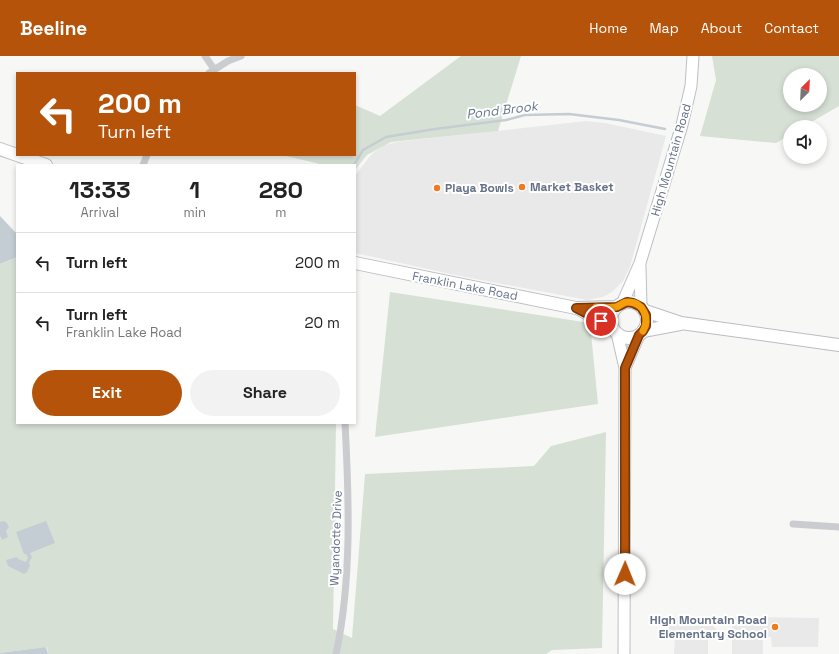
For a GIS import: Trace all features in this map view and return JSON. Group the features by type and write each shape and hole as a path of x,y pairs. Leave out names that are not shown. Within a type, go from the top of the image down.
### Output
{"main road":[{"name":"High Mountain Road","path":"619,305 640,263 684,118 691,86 693,56"},
{"path":"0,149 16,155"},
{"path":"20,156 43,164"},
{"name":"Franklin Lake Road","path":"356,263 576,308 619,305"},
{"name":"High Mountain Road","path":"640,263 643,309"},
{"path":"624,654 625,368 612,316 619,305 627,302 633,303 643,309 681,323 839,345"},
{"name":"Franklin Lake Road","path":"576,308 615,330"},
{"path":"625,368 647,320 643,309"},
{"path":"615,330 627,338 681,323"}],"street":[{"path":"205,56 212,71 241,56"},
{"name":"Wyandotte Drive","path":"336,654 342,629 346,572 349,492 345,424"},
{"path":"792,524 839,527"}],"shaded area":[{"path":"461,56 521,56 498,131 391,142 367,155 356,169 356,164 320,164 286,156 356,156 356,105 380,116"},
{"path":"712,56 839,56 839,106 815,120 783,120 783,139 776,143 700,136 716,80"},
{"path":"586,121 605,123 666,136 630,267 623,281 612,292 603,297 587,300 455,275 356,253 356,175 370,156 377,150 385,145 397,142"},
{"path":"0,216 16,232 16,257 0,264"},
{"path":"16,257 16,424 336,424 333,629 352,638 365,474 534,466 551,446 606,432 602,648 552,650 546,654 48,654 47,647 0,653 0,264"},
{"path":"390,292 590,323 598,404 375,437"},
{"path":"4,521 9,527 6,531 8,537 2,540 0,535 0,522"},
{"path":"46,521 55,543 30,553 32,557 29,563 30,566 24,574 8,566 6,560 17,557 18,559 26,562 28,558 26,554 24,554 16,532"},
{"name":"High Mountain Road Elementary School","path":"675,616 685,626 691,620 697,626 705,618 717,630 708,637 708,654 674,654 675,637 665,629"},
{"name":"High Mountain Road Elementary School","path":"732,617 819,618 818,647 772,647 771,637 763,637 763,654 732,654"},
{"path":"46,647 48,654 0,654 0,653"}],"waterway":[{"name":"Pond Brook","path":"355,164 363,150 386,137 506,120 525,115 569,114 619,120 665,129"}],"slow traffic":[{"path":"596,307 617,307 627,302 641,307 644,310 647,320 643,331"}],"place":[{"name":"Market Basket","path":"522,187"},
{"name":"Playa Bowls","path":"437,188"},
{"name":"High Mountain Road Elementary School","path":"775,627"}],"route":[{"path":"601,321 576,308 617,307 627,302 633,303 644,310 647,320 646,326 639,335 625,368 625,574"}]}
